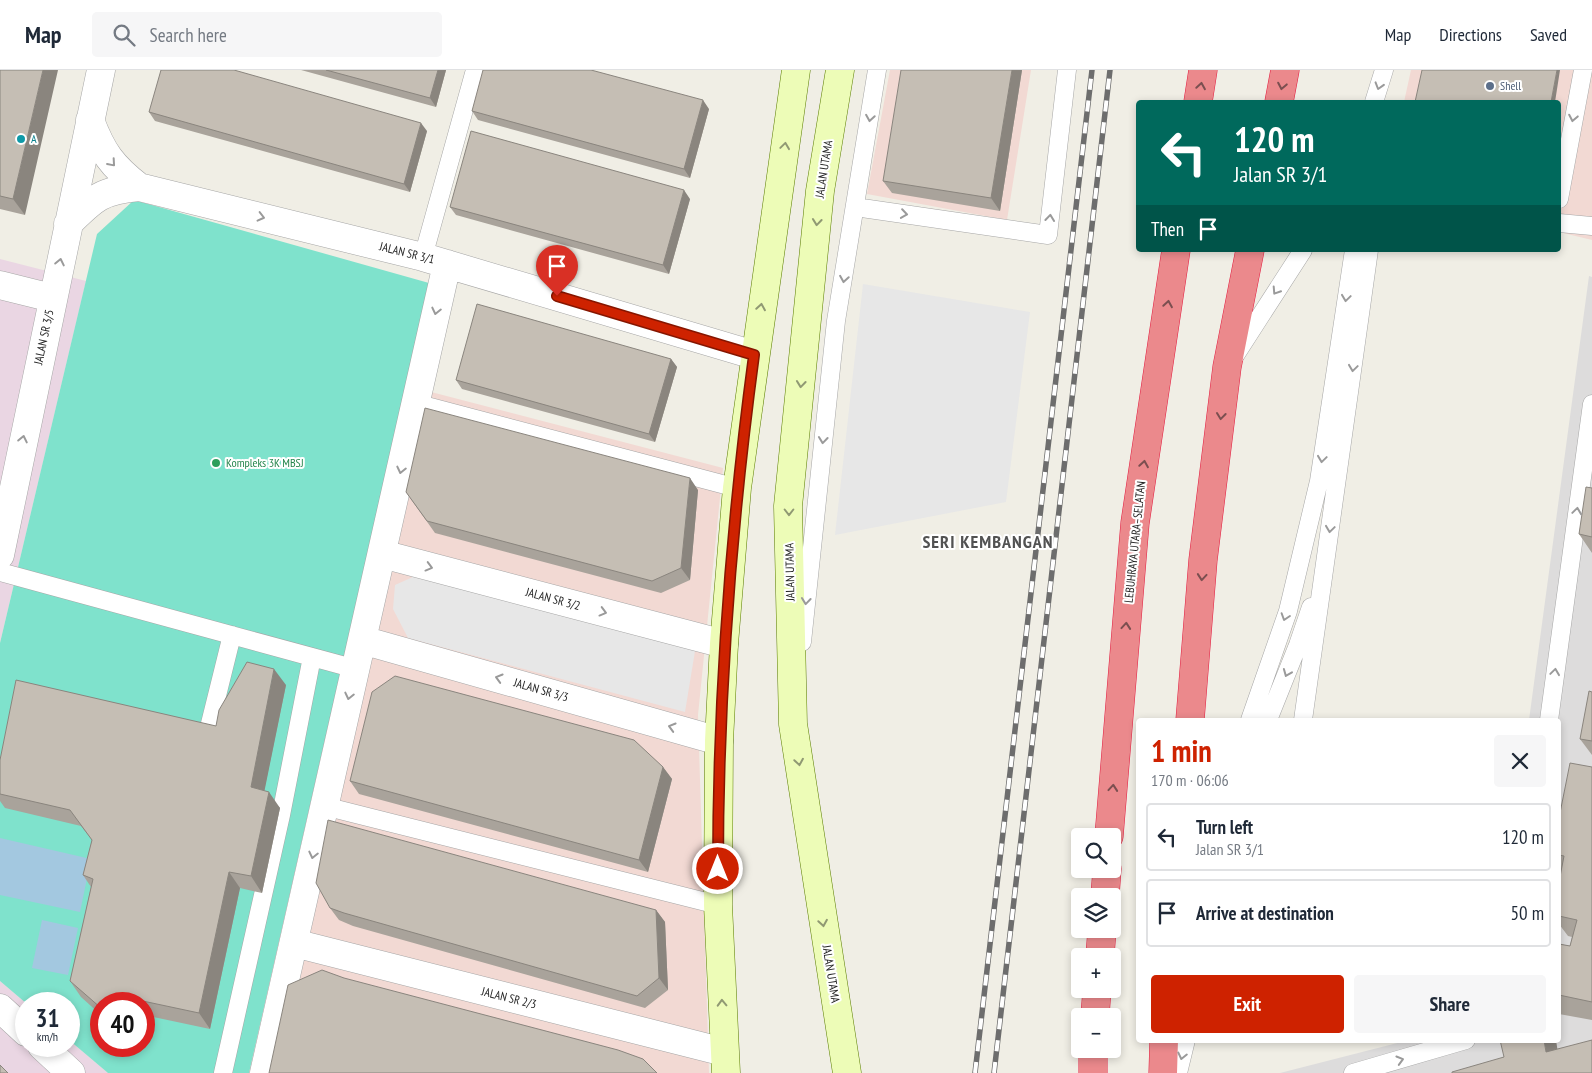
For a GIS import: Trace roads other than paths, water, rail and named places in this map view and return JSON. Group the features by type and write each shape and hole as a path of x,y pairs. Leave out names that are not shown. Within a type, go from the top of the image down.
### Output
{"highway":[{"path":"1198,100 1203,70"},
{"path":"1279,100 1286,70"},
{"name":"LEBUHRAYA UTARA–SELATAN","path":"1110,828 1135,523 1176,252"},
{"path":"1190,718 1203,560 1227,367 1250,252"},
{"path":"1163,1073 1164,1043"},
{"path":"1092,1073 1093,1058"}],"street":[{"name":"JALAN SR 3/5","path":"0,555 8,471 52,298 101,70"},
{"path":"725,1062 718,905 719,741 724,644 737,488 754,355 796,70"},
{"name":"JALAN UTAMA","path":"840,70 820,192 788,506 793,724 844,1067"},
{"name":"JALAN SR 3/1","path":"90,120 98,142 107,158 120,172 140,187 435,260 754,355"},
{"path":"68,224 85,207 113,189 140,187"},
{"path":"264,1073 415,403 435,260"},
{"path":"0,285 52,298"},
{"name":"JALAN SR 3/2","path":"382,554 724,644"},
{"name":"JALAN SR 3/3","path":"362,640 719,741"},
{"name":"JALAN SR 2/3","path":"294,943 725,1062"},
{"path":"0,1008 15,1022"},
{"path":"54,1057 71,1073"}],"lane":[{"path":"435,260 475,70"},
{"path":"793,724 836,321 877,70"},
{"path":"855,207 1048,235 1067,70"},
{"path":"1375,100 1384,70"},
{"path":"1561,188 1583,70"},
{"path":"1561,224 1592,226"},
{"path":"1227,367 1302,252"},
{"path":"1251,718 1288,611 1319,482 1354,252"},
{"path":"1303,718 1369,252"},
{"path":"415,403 737,488"},
{"path":"1549,718 1592,404"},
{"path":"1269,718 1298,645 1326,561"},
{"path":"0,572 356,669"},
{"path":"204,748 232,635"},
{"path":"223,1073 281,815 312,658"},
{"path":"324,806 718,905"},
{"path":"1178,1073 1185,1043"},
{"path":"1353,1073 1456,1043"}],"water":[{"path":"0,838 91,859 80,912 0,895"},
{"path":"42,920 78,928 68,975 32,968"}],"railway":[{"path":"975,1073 1092,70"},
{"path":"994,1073 1110,70"}],"place":[{"name":"Shell","path":"1490,86"},
{"name":"A","path":"21,139"},
{"name":"Kompleks 3K MBSJ","path":"216,463"}],"district":[{"name":"SERI KEMBANGAN","path":"988,542"}]}
